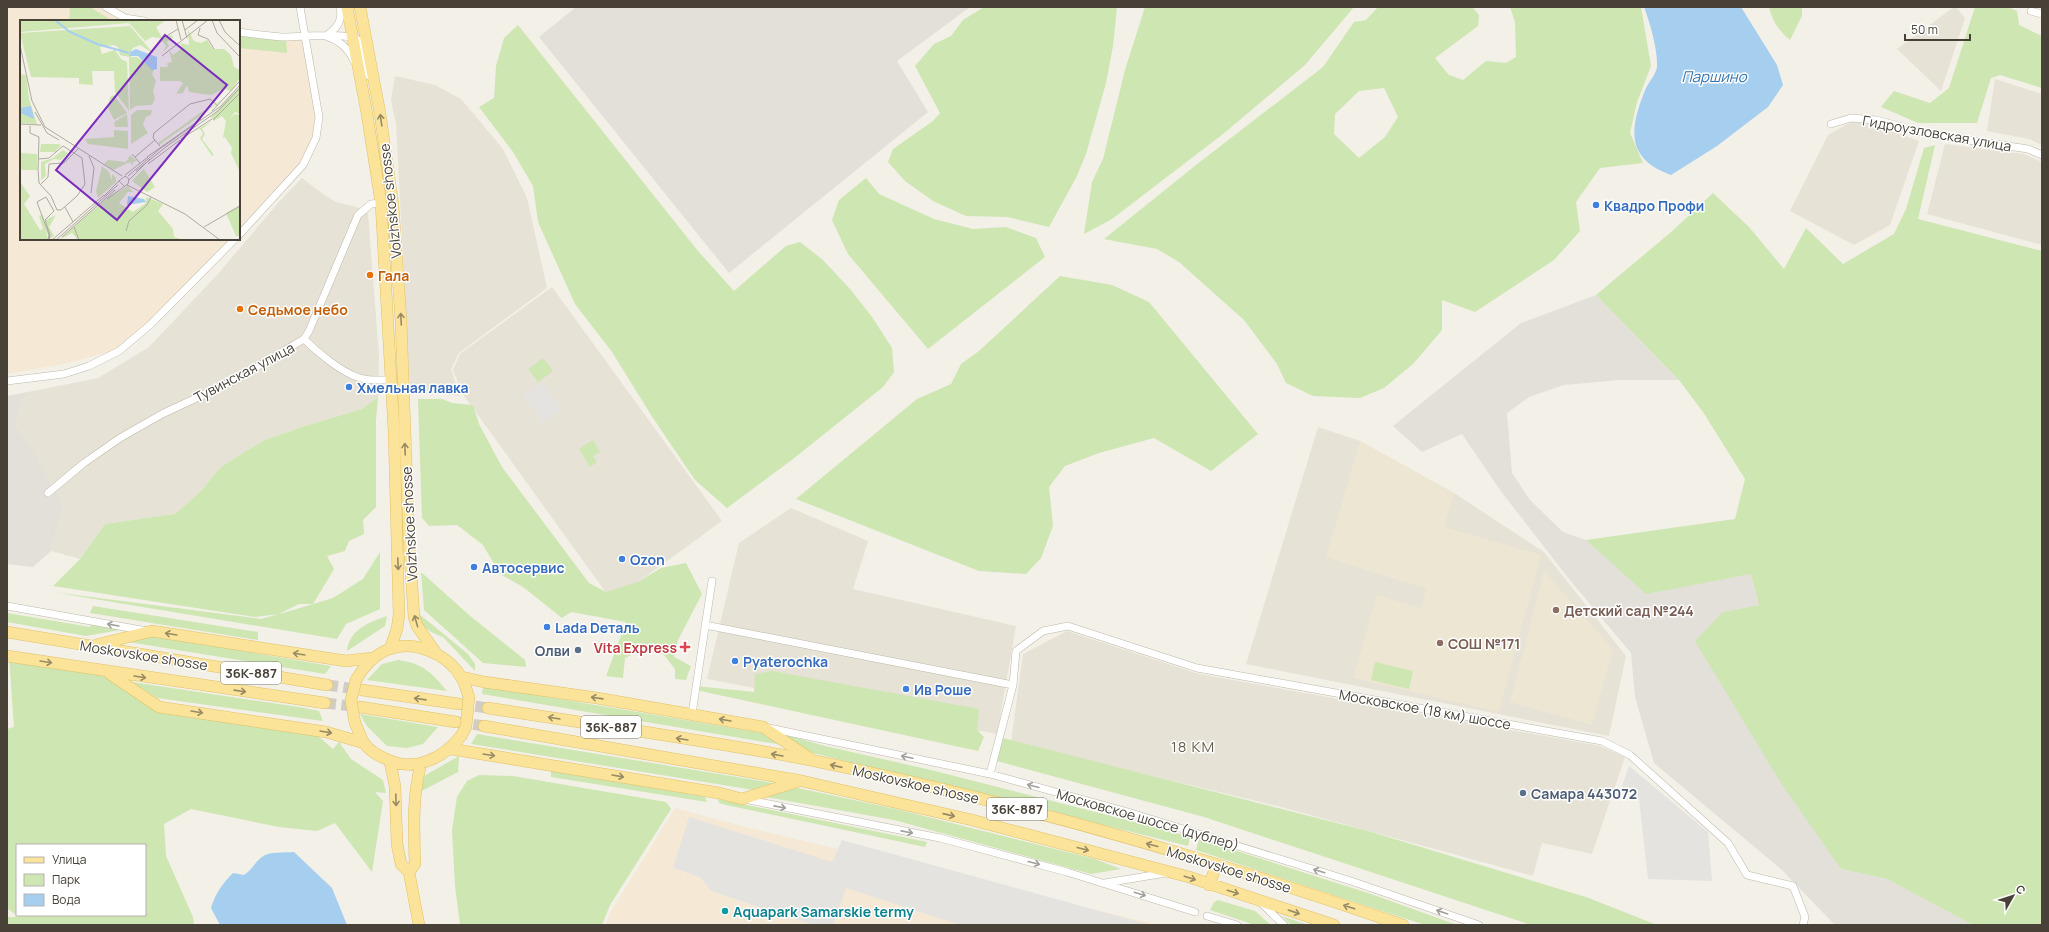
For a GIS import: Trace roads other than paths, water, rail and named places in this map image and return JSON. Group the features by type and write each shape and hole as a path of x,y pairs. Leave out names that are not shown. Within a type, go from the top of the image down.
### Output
{"main road":[{"path":"348,12 356,18 360,11"},
{"name":"Volzhskoe shosse","path":"360,11 375,86 393,205 414,613 417,626 436,653"},
{"name":"Volzhskoe shosse","path":"348,12 381,203 394,432 399,615 397,629 390,649"},
{"path":"92,646 152,631 346,661 372,658 390,649 414,647 436,653 455,668 462,677 468,697 466,727 451,749 422,764 404,765 390,762 376,754 364,743 355,723 351,700 356,680 372,658"},
{"name":"Moskovskoe shosse","path":"7,632 328,685"},
{"name":"Moskovskoe shosse","path":"7,656 107,672 325,703"},
{"path":"107,672 159,707 326,732 364,743"},
{"path":"462,677 484,682 598,698 763,727 815,761"},
{"path":"362,690 458,704"},
{"path":"360,707 456,722"},
{"name":"Moskovskoe shosse","path":"488,708 815,761 977,798 1217,864 1403,925"},
{"name":"Moskovskoe shosse","path":"484,726 802,781 972,820 1171,872 1334,925"},
{"path":"451,749 704,790 742,799 802,781"},
{"path":"390,762 395,786 397,844 401,864 410,872 419,925"},
{"path":"410,872 415,864 414,801 416,783 422,764"},
{"path":"1209,884 1217,864"}],"street":[{"path":"106,7 110,11 125,18 138,20"},
{"path":"240,234 303,165 316,138 319,117 300,7"},
{"path":"326,36 339,24 341,18 340,7"},
{"path":"2031,11 2042,14"},
{"path":"240,32 281,37 353,37 358,40 362,46 366,68 370,79 375,86"},
{"path":"326,36 342,43 347,48 359,70"},
{"name":"Гидроузловская улица","path":"1831,124 1851,118 1876,120 1929,134 2028,149 2042,156"},
{"name":"Тувинская улица","path":"48,493 84,463 120,438 162,414 235,380 304,339 309,332 358,215 371,204 381,203"},
{"path":"7,380 64,374 96,363 119,352 150,325 234,240"},
{"path":"304,339 314,349 354,376 390,380"},
{"path":"692,714 712,581"},
{"path":"7,606 152,631"},
{"path":"705,625 1013,685"},
{"name":"Московское (18 км) шоссе","path":"990,774 1013,685 1016,650 1043,631 1068,626 1198,668 1602,741 1630,755 1728,843 1747,876 1793,886 1805,916 1803,925"},
{"name":"Московское шоссе (дублер)","path":"763,727 990,774 1208,836 1351,881 1479,925"},
{"path":"742,799 940,838 1103,883 1195,912"},
{"path":"1103,883 1171,872"},
{"path":"1257,899 1284,925"},
{"path":"1207,916 1237,925"}],"water":[{"name":"Паршино","path":"1644,7 1741,7 1777,65 1783,85 1768,107 1717,146 1671,175 1656,168 1645,160 1638,150 1635,140 1634,128 1641,102 1646,88 1657,67 1655,45"},
{"path":"294,852 332,888 347,925 220,925 211,908 219,889 233,873 244,875 265,855"}],"tunnel":[{"path":"327,685 362,690"},
{"path":"325,703 360,707"},
{"path":"459,704 488,708"},
{"path":"457,722 484,726"}],"place":[{"name":"Квадро Профи","path":"1596,205"},
{"name":"Гала","path":"370,275"},
{"name":"Седьмое небо","path":"240,309"},
{"name":"Хмельная лавка","path":"349,387"},
{"name":"Ozon","path":"622,559"},
{"name":"Автосервис","path":"474,567"},
{"name":"Детский сад №244","path":"1556,610"},
{"name":"Lada Dеталь","path":"547,627"},
{"name":"СОШ №171","path":"1440,643"},
{"name":"Vita Express","path":"685,647"},
{"name":"Олви","path":"578,650"},
{"name":"Pyaterochka","path":"735,661"},
{"name":"Ив Роше","path":"906,689"},
{"name":"Самара 443072","path":"1523,793"},
{"name":"Aquapark Samarskie termy","path":"725,911"}],"district":[{"name":"18 KM","path":"1193,746"}]}
